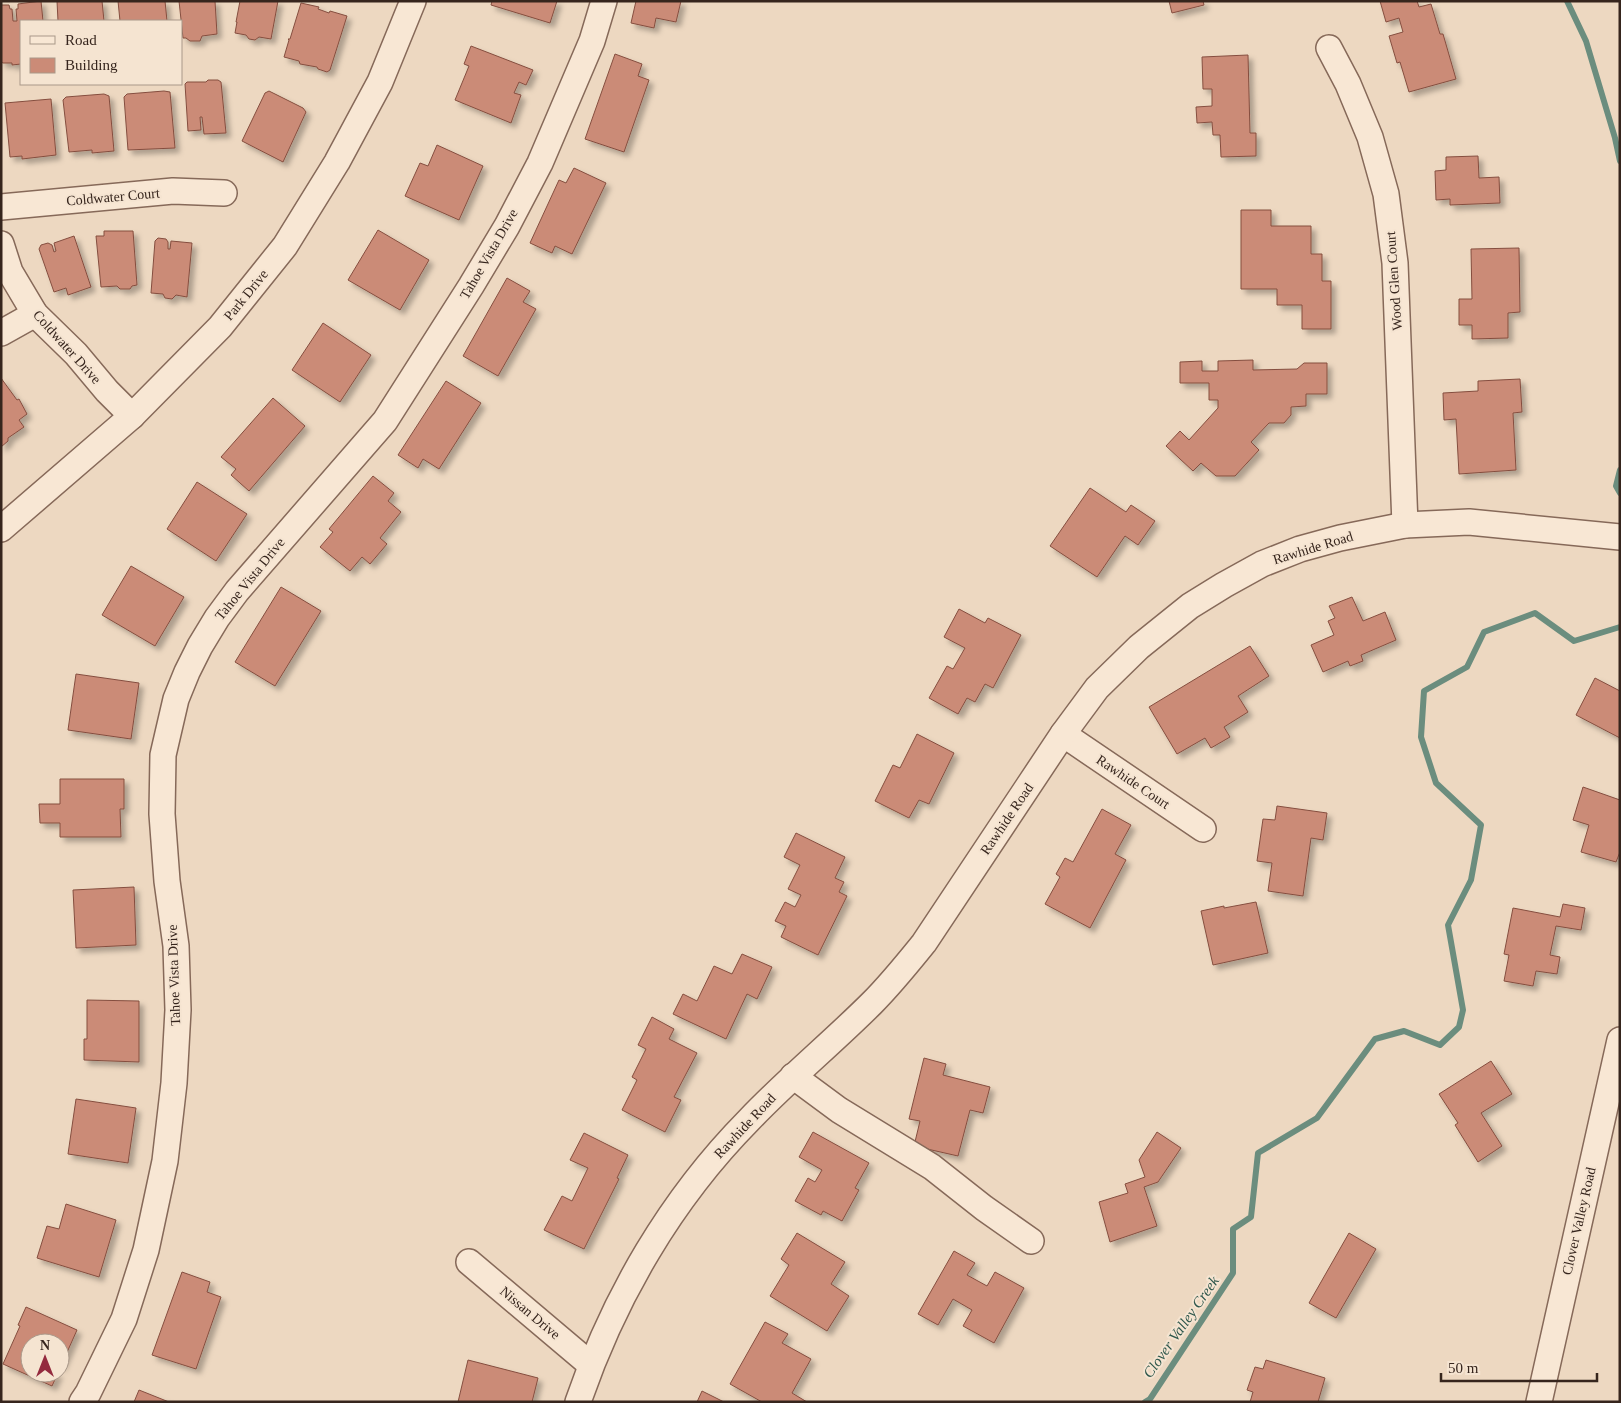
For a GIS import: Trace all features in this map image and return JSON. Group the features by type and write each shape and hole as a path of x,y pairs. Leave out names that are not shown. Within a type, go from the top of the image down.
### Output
{"street":[{"name":"Park Drive","path":"1,529 132,416 220,327 284,246 337,162 380,82 414,1"},
{"name":"Tahoe Vista Drive","path":"82,1402 124,1319 146,1250 165,1161 174,1083 178,1010 176,946 167,881 162,814 163,755 176,699 200,646 217,618 237,591 385,422 471,286 507,226 540,163 592,41 604,1"},
{"name":"Wood Glen Court","path":"1329,48 1348,84 1370,137 1386,194 1395,263 1405,525"},
{"name":"Coldwater Court","path":"1,207 173,191 224,193"},
{"name":"Coldwater Drive","path":"1,244 10,272 35,314 76,354 107,391 132,416"},
{"path":"1,333 35,314"},
{"name":"Rawhide Road","path":"578,1402 591,1365 618,1304 658,1235 686,1194 747,1121 872,1003 899,974 918,950 1063,734 1097,688 1139,647 1190,606 1224,584 1262,564 1340,538 1405,525 1469,522 1620,537"},
{"name":"Rawhide Court","path":"1063,734 1203,829"},
{"name":"Clover Valley Road","path":"1539,1402 1620,1040"},
{"path":"793,1076 839,1110 932,1167 984,1208 1031,1241"},
{"name":"Nissan Drive","path":"469,1262 591,1365"}],"building":[{"path":"41,1 43,20 20,20 20,64 12,65 12,63 1,62 1,5 9,5 10,9 12,9 13,21 17,21 16,9 18,9 18,4"},
{"path":"57,1 102,1 104,20 58,20"},
{"path":"118,1 165,1 167,20 120,20"},
{"path":"179,1 215,1 217,34 202,36 200,41 190,41 183,38"},
{"path":"240,1 278,1 271,39 259,37 255,40 249,39 246,35 235,33"},
{"path":"492,1 557,1 550,23 491,5"},
{"path":"636,1 681,1 676,22 656,18 654,28 631,23"},
{"path":"1169,1 1203,1 1204,5 1172,13"},
{"path":"1380,1 1417,1 1419,7 1431,4 1440,34 1443,34 1456,79 1409,92 1400,62 1397,63 1389,36 1403,32 1399,18 1386,22"},
{"path":"301,3 319,7 318,9 329,13 330,11 347,16 330,70 327,72 284,57 288,39 290,39"},
{"path":"471,46 533,70 526,85 519,82 514,93 521,95 511,123 455,100 469,66 464,64"},
{"path":"615,54 642,64 638,76 649,80 624,152 585,139"},
{"path":"1248,55 1250,133 1256,133 1256,156 1221,157 1220,135 1213,135 1212,122 1197,123 1196,107 1212,106 1212,89 1203,89 1202,57"},
{"path":"208,80 218,80 221,82 226,133 204,134 202,117 200,117 201,130 188,131 185,84 187,82 206,82"},
{"path":"269,91 303,108 306,112 283,162 242,141 265,93"},
{"path":"170,92 175,148 128,150 124,97 127,94"},
{"path":"104,94 109,96 114,151 92,153 92,150 69,152 63,100 66,97"},
{"path":"51,99 56,155 22,159 22,156 10,157 5,103"},
{"path":"437,145 483,166 459,220 405,196 420,163 428,166"},
{"path":"1478,156 1479,178 1499,177 1500,203 1450,205 1450,199 1436,200 1435,171 1446,170 1446,157"},
{"path":"574,168 606,183 572,254 555,246 552,253 530,243 559,180 566,183"},
{"path":"1241,210 1271,210 1271,226 1311,226 1311,254 1322,254 1322,281 1331,281 1331,329 1302,329 1302,305 1277,305 1277,289 1241,289"},
{"path":"378,230 429,260 400,310 348,280"},
{"path":"104,231 133,231 137,285 132,286 130,289 120,289 117,286 101,287 96,236 104,236"},
{"path":"74,236 91,287 68,295 66,288 54,292 39,249 41,245 48,243 52,245 54,252 56,251 54,243"},
{"path":"158,238 166,239 168,249 170,249 171,241 192,243 187,297 176,295 172,299 165,298 163,294 151,293 155,241"},
{"path":"1519,248 1520,312 1508,313 1508,338 1472,339 1472,325 1459,325 1459,299 1472,299 1471,249"},
{"path":"507,278 530,291 523,302 536,309 498,376 463,356"},
{"path":"323,323 371,355 340,402 292,370"},
{"path":"1253,360 1253,370 1297,369 1304,363 1327,363 1327,394 1306,394 1306,406 1291,407 1291,415 1284,423 1269,423 1251,442 1259,450 1235,476 1216,476 1201,463 1193,471 1166,446 1180,431 1189,440 1218,408 1218,400 1209,400 1209,383 1180,383 1180,362 1202,361 1202,371 1218,371 1218,361"},
{"path":"1,378 17,400 19,399 27,414 19,420 24,427 8,438 8,441 1,447"},
{"path":"1520,379 1522,412 1513,413 1516,470 1459,474 1456,419 1444,420 1443,393 1478,391 1478,381"},
{"path":"446,381 481,403 439,469 423,459 418,468 398,455"},
{"path":"273,398 305,426 249,491 231,475 236,469 221,457"},
{"path":"373,476 394,493 388,501 401,512 380,538 387,544 370,564 362,557 350,571 320,547 333,532 329,529"},
{"path":"197,482 247,514 216,561 167,529"},
{"path":"1090,488 1126,512 1131,505 1155,521 1138,545 1125,536 1097,577 1050,546"},
{"path":"131,566 184,597 155,646 102,615"},
{"path":"281,587 321,611 275,686 235,662"},
{"path":"1352,597 1363,621 1385,612 1396,640 1361,655 1363,661 1350,666 1348,661 1323,672 1311,645 1334,635 1328,621 1335,618 1329,606"},
{"path":"959,609 985,623 988,618 1021,635 993,688 985,684 975,702 967,698 958,714 929,698 947,666 953,669 965,648 944,637"},
{"path":"1250,646 1269,676 1238,696 1248,712 1224,727 1230,737 1211,748 1205,738 1177,754 1149,707"},
{"path":"76,674 139,683 131,739 68,730"},
{"path":"1595,678 1620,691 1620,738 1576,715"},
{"path":"917,734 954,753 929,804 919,800 909,818 875,801 893,765 900,768"},
{"path":"60,779 124,779 124,809 120,809 121,837 60,837 60,823 40,823 39,804 60,804"},
{"path":"1583,787 1620,800 1620,852 1616,862 1581,852 1589,825 1573,820"},
{"path":"1277,806 1327,813 1323,840 1311,838 1303,896 1268,891 1272,863 1257,861 1263,819 1275,820"},
{"path":"1102,809 1131,825 1115,854 1126,860 1090,928 1045,904 1060,877 1056,874 1065,858 1073,862"},
{"path":"796,833 845,857 835,878 844,882 839,892 847,896 818,955 781,937 786,926 775,921 785,902 795,907 801,895 788,889 800,865 784,857"},
{"path":"134,887 136,945 76,948 73,890"},
{"path":"1256,902 1268,953 1213,965 1201,911"},
{"path":"1563,904 1585,908 1581,930 1556,926 1550,955 1560,957 1557,974 1536,971 1533,986 1504,981 1509,955 1504,954 1513,908 1560,917"},
{"path":"742,954 772,967 757,999 747,994 726,1039 673,1014 683,994 697,1001 714,966 732,974"},
{"path":"87,1000 139,1001 139,1062 84,1060 84,1039 87,1039"},
{"path":"652,1017 674,1029 669,1039 697,1053 674,1097 681,1100 665,1132 622,1110 637,1080 632,1077 646,1049 638,1045"},
{"path":"924,1058 946,1064 943,1075 990,1087 983,1113 970,1110 958,1156 914,1146 920,1121 909,1119"},
{"path":"1491,1061 1512,1094 1481,1113 1502,1146 1478,1162 1455,1125 1458,1123 1439,1094"},
{"path":"76,1099 136,1108 128,1163 68,1154"},
{"path":"813,1132 869,1163 855,1188 859,1190 842,1221 823,1211 821,1215 795,1201 808,1178 815,1182 822,1170 799,1157"},
{"path":"1157,1132 1181,1148 1158,1182 1144,1187 1157,1226 1110,1242 1099,1202 1128,1193 1125,1184 1145,1177 1139,1160"},
{"path":"584,1133 628,1155 617,1178 619,1179 584,1249 544,1230 562,1196 572,1201 588,1168 570,1160"},
{"path":"66,1204 116,1220 99,1277 37,1258 47,1226 59,1229"},
{"path":"797,1233 845,1262 831,1284 849,1296 827,1331 770,1296 789,1265 781,1259"},
{"path":"1349,1233 1376,1249 1336,1318 1309,1303"},
{"path":"954,1251 975,1263 967,1275 987,1286 995,1272 1024,1288 994,1343 963,1326 972,1310 953,1299 938,1325 918,1314"},
{"path":"182,1272 210,1282 207,1292 221,1297 196,1369 152,1355"},
{"path":"26,1307 77,1330 70,1346 70,1333 20,1333 20,1372 3,1364 20,1326 18,1325"},
{"path":"765,1322 788,1334 782,1343 811,1359 792,1393 807,1402 762,1402 730,1384"},
{"path":"468,1360 538,1378 532,1402 458,1402"},
{"path":"1266,1360 1325,1378 1318,1402 1250,1402 1253,1392 1247,1390 1255,1367 1263,1369"},
{"path":"139,1390 169,1402 134,1402"},
{"path":"702,1391 724,1402 697,1402"}],"waterway":[{"name":"Clover Valley Creek","path":"1567,1 1586,41 1620,161"},
{"name":"Clover Valley Creek","path":"1620,470 1616,486 1620,493"},
{"name":"Clover Valley Creek","path":"1145,1402 1150,1399 1233,1273 1233,1229 1251,1217 1258,1153 1317,1118 1375,1039 1404,1031 1440,1045 1459,1027 1463,1010 1448,925 1471,880 1481,825 1436,783 1421,737 1424,691 1467,667 1484,632 1535,613 1574,641 1620,627"}]}
